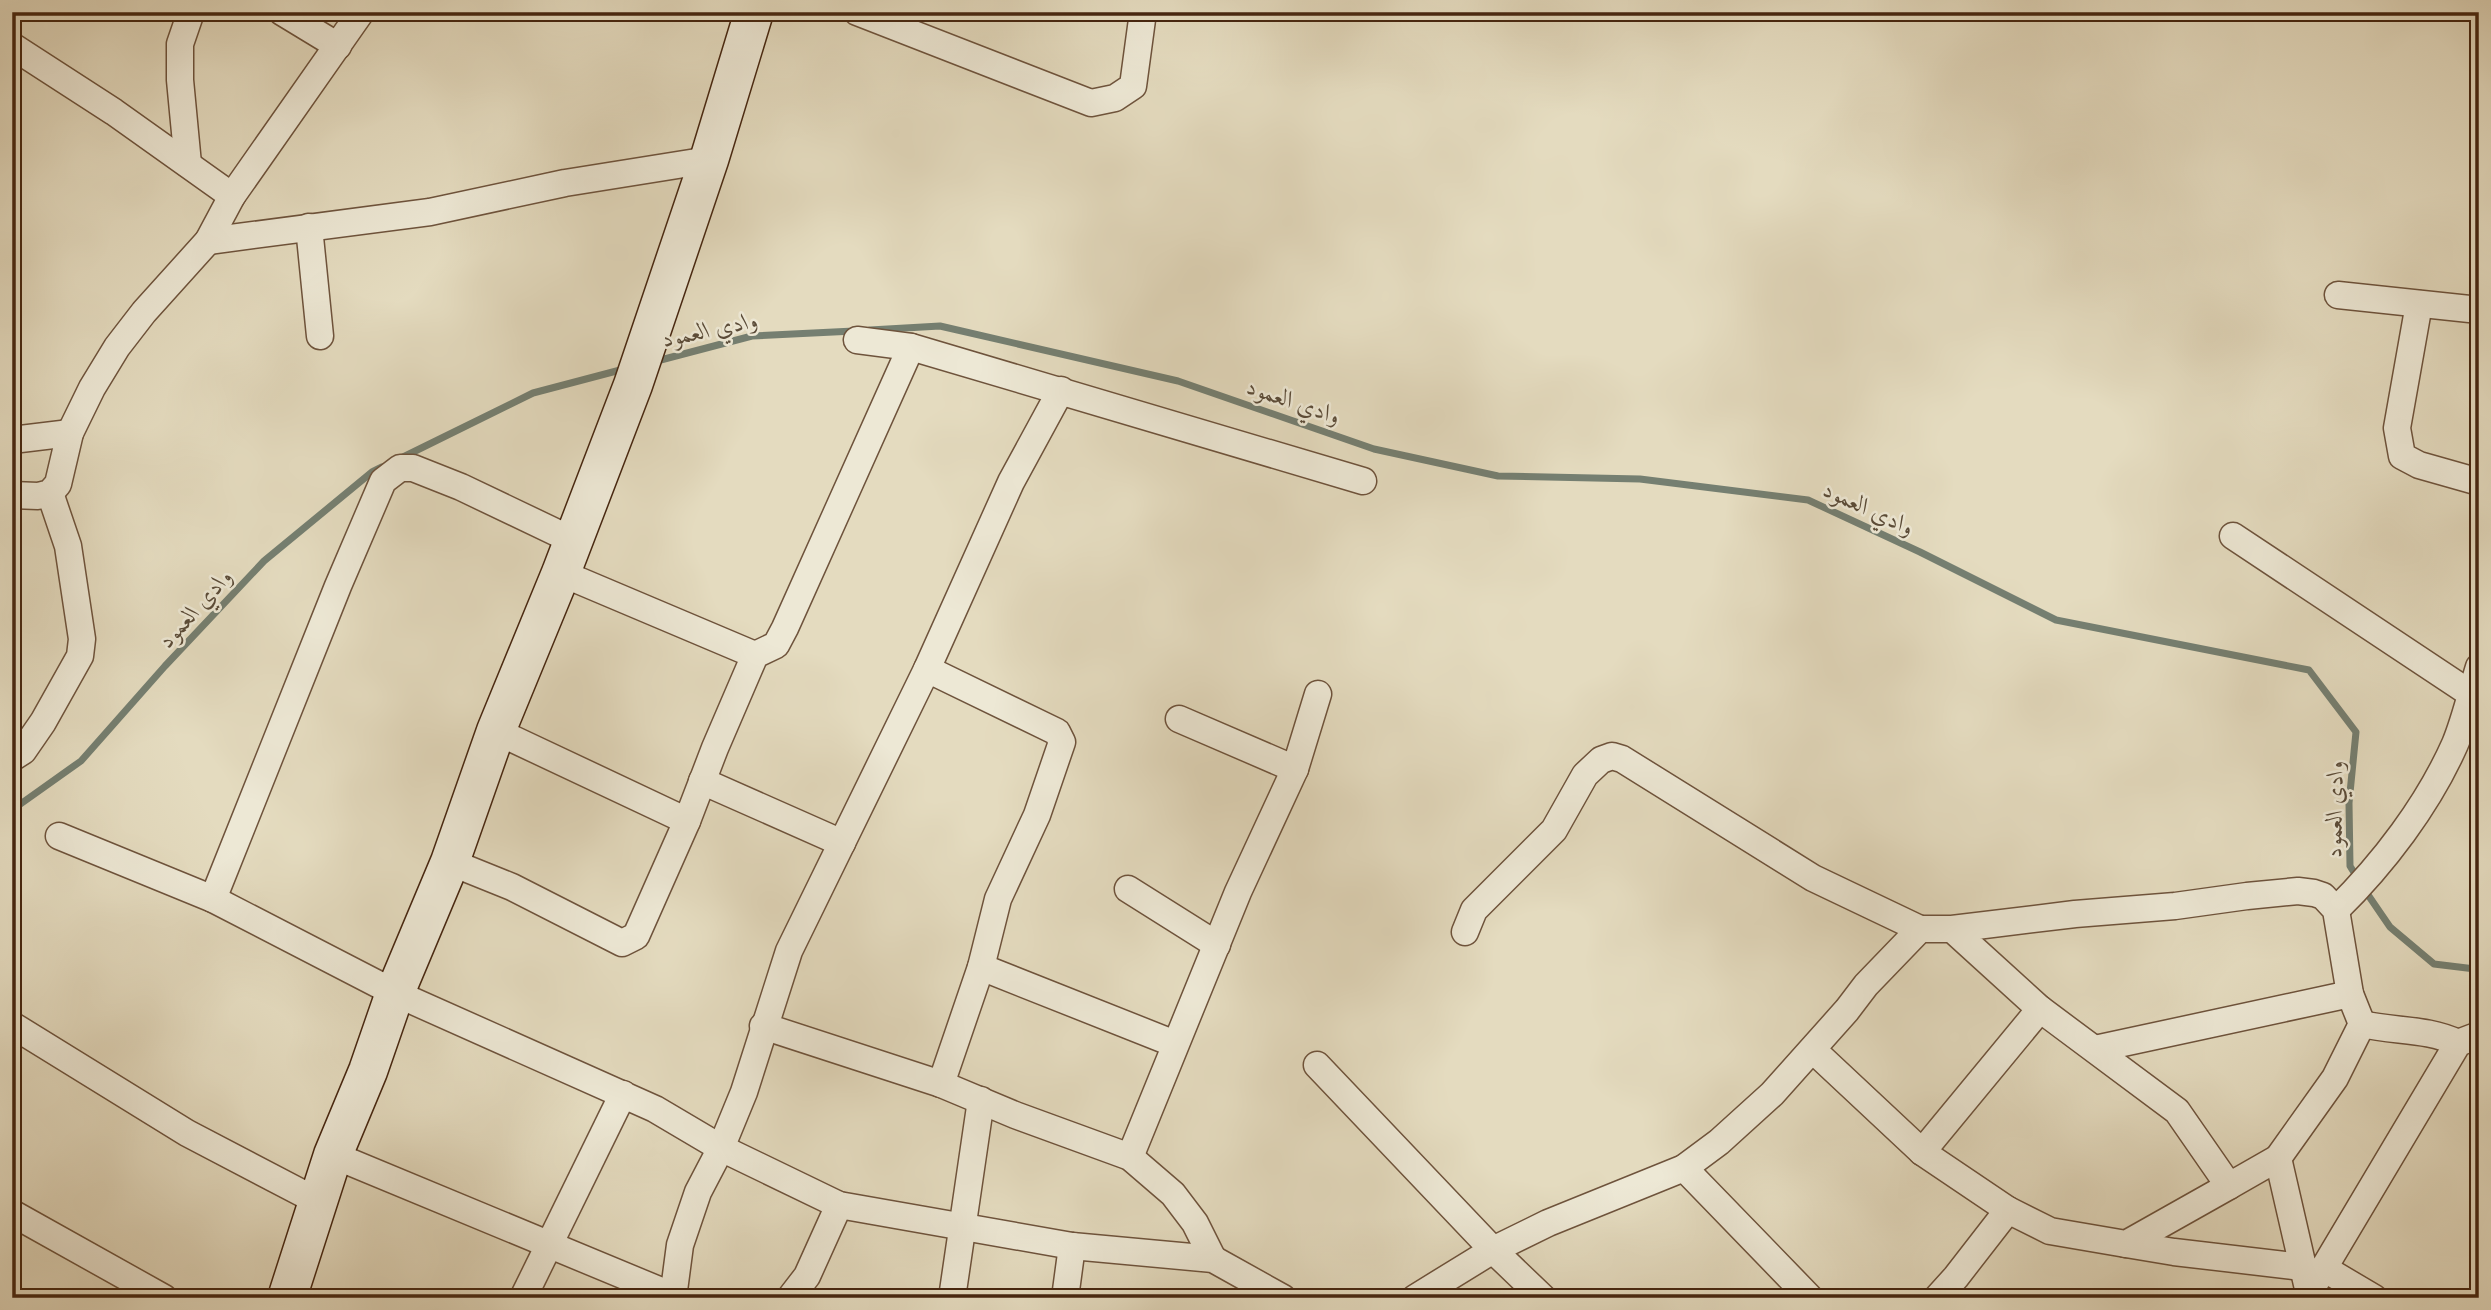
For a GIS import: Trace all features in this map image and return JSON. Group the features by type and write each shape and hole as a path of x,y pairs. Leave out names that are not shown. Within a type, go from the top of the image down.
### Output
{"street":[{"path":"188,164 180,80 180,44 191,12"},
{"path":"282,12 338,46"},
{"path":"12,495 38,496 50,493 58,484 70,433 92,388 117,347 144,312 208,241 232,196 362,12"},
{"path":"287,1298 333,1155 368,1071 395,993 450,862 496,731 568,557 662,306 753,13 738,12"},
{"path":"857,12 1091,103 1115,98 1133,86 1143,12"},
{"path":"12,47 114,112 232,196"},
{"path":"208,241 430,212 565,183 709,160"},
{"path":"309,227 320,336"},
{"path":"2338,295 2479,310"},
{"path":"2419,303 2398,428 2402,456 2419,465 2479,482"},
{"path":"857,340 911,347 1363,481"},
{"path":"450,862 512,887 622,943 636,936 687,821 755,655 776,645 785,628 911,347"},
{"path":"333,1155 675,1297 680,1245 698,1192 721,1148 744,1092 789,951 927,669 1011,482 1061,390"},
{"path":"12,440 70,433"},
{"path":"213,899 338,586 383,481 400,468 414,468 461,487 568,557 755,655"},
{"path":"12,758 23,751 43,722 80,656 82,639 68,547 50,493"},
{"path":"2234,536 2470,694"},
{"path":"2126,1244 2278,1158 2335,1078 2362,1024 2350,994 2345,901 2378,868 2444,768 2456,741 2479,667"},
{"path":"927,669 1057,732 1062,742 1037,815 998,899 981,967 941,1084"},
{"path":"1130,1157 1238,892 1295,769 1318,694"},
{"path":"1179,719 1295,769"},
{"path":"496,731 687,821"},
{"path":"1465,932 1474,910 1554,830 1585,775 1612,755 1740,830 1814,878 1920,929 1952,929 2298,891 2314,892 2345,901"},
{"path":"702,781 842,843"},
{"path":"59,836 213,899 395,993 655,1109 721,1148 839,1205 1072,1246 1213,1259 1283,1298"},
{"path":"1128,889 1217,946"},
{"path":"1415,1298 1493,1250 1548,1223 1684,1168 1720,1142 1772,1094 1813,1050 1866,985 1920,929"},
{"path":"1952,929 2040,1009 2177,1111 2229,1186"},
{"path":"981,967 1175,1044"},
{"path":"2095,1049 2350,994"},
{"path":"1922,1152 2040,1009"},
{"path":"2309,1295 2313,1268 2469,1039 2362,1024"},
{"path":"12,1025 187,1133 317,1201"},
{"path":"763,1026 941,1084 1130,1157 1172,1194 1195,1223 1213,1259"},
{"path":"1813,1050 1922,1152 2008,1210 2050,1231 2174,1252 2313,1268 2374,1298"},
{"path":"1317,1065 1493,1250 1543,1298"},
{"path":"523,1298 623,1094"},
{"path":"952,1298 981,1101"},
{"path":"2278,1158 2313,1268"},
{"path":"1684,1168 1810,1298"},
{"path":"790,1298 807,1276 839,1205"},
{"path":"1937,1298 2008,1210"},
{"path":"12,1213 164,1298"},
{"path":"1065,1298 1072,1246"}],"waterway":[{"name":"وادي العمود","path":"870,330 940,326 1178,381 1374,449 1498,476 1640,479 1808,500 2056,620 2309,670 2356,732 2349,803 2350,866 2358,879"},
{"name":"وادي العمود","path":"653,362 752,336 854,331"},
{"name":"وادي العمود","path":"399,459 533,393 624,369"},
{"name":"وادي العمود","path":"12,810 81,761 165,666 264,561 372,472 382,467"},
{"name":"وادي العمود","path":"2364,889 2390,927 2434,964 2475,969 2479,967"}]}
